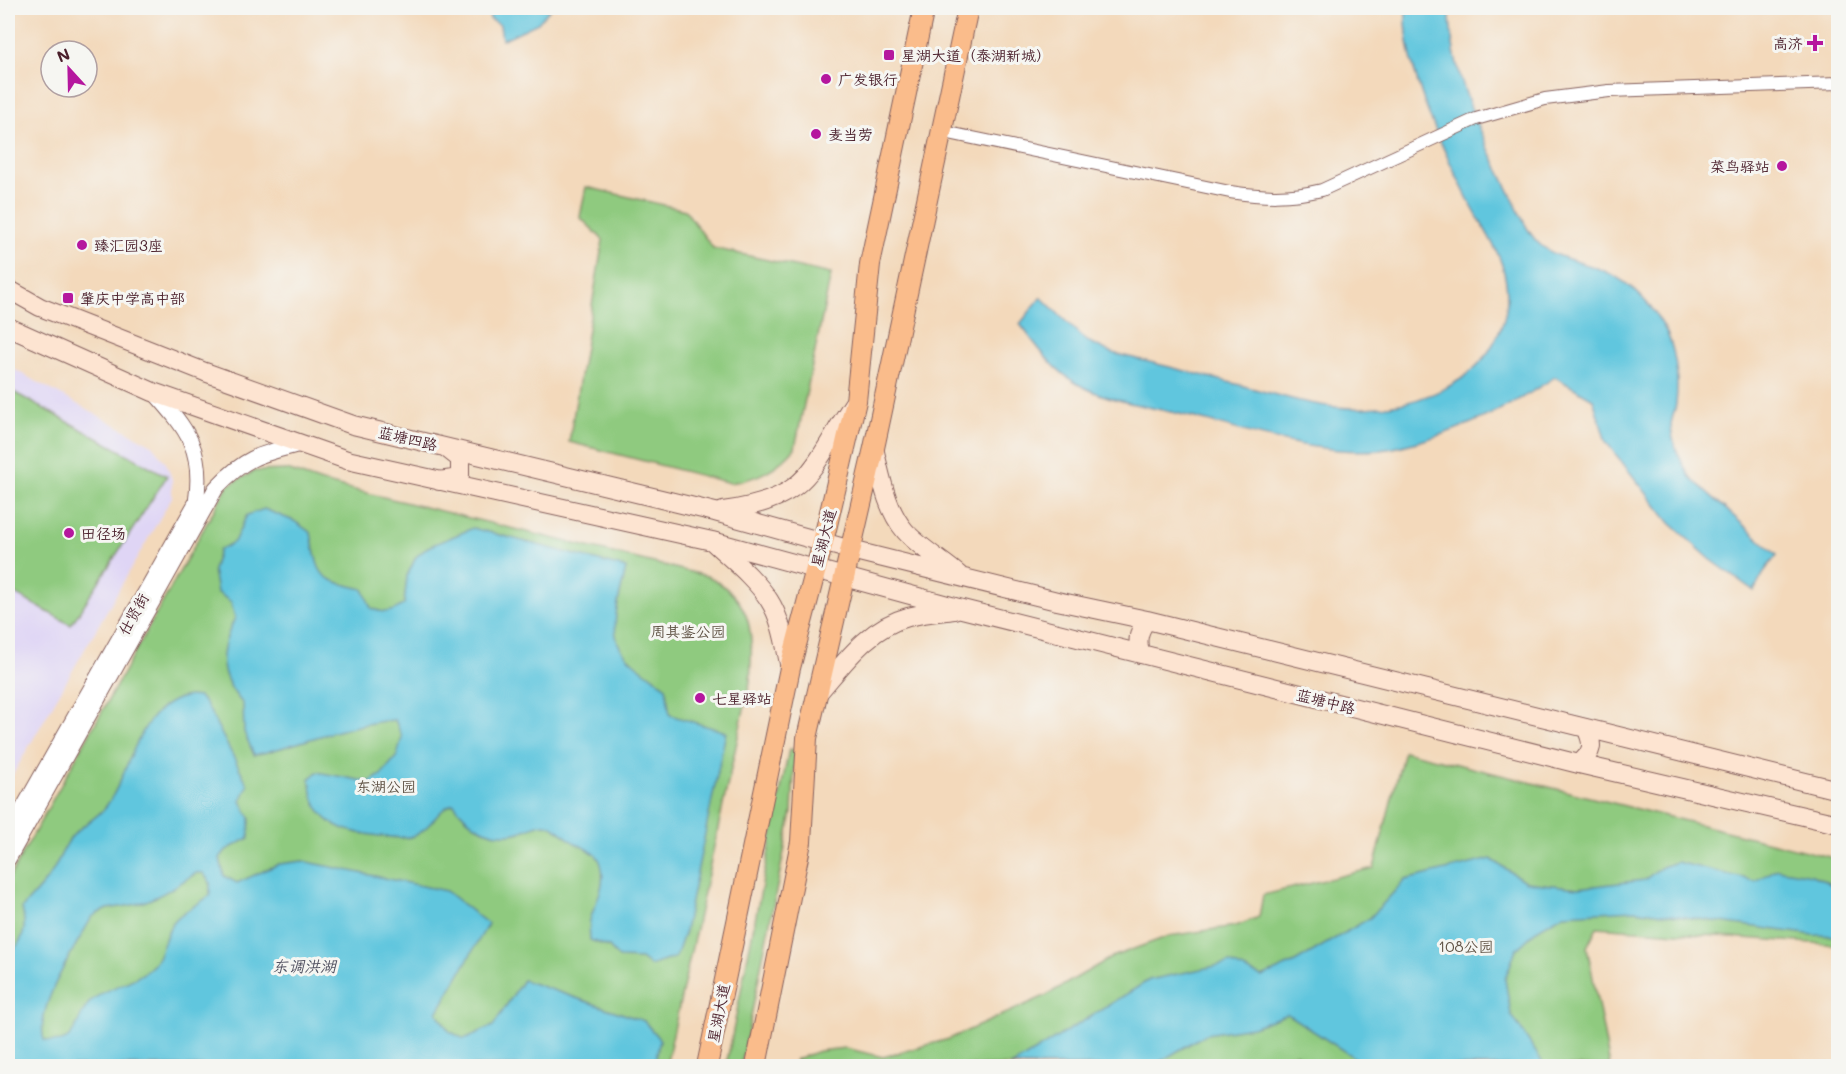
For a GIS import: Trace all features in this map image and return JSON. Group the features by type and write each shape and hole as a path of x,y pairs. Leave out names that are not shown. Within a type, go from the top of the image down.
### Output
{"main road":[{"name":"星湖大道","path":"707,1066 790,668 856,401 870,264 924,8"},
{"name":"星湖大道","path":"756,1066 801,842 807,738 944,132 968,8"},
{"name":"蓝塘四路","path":"8,289 40,307 234,383 353,425 715,512 823,542"},
{"path":"25,336 40,307"},
{"path":"8,327 153,392 347,460 437,482 712,541 816,569"},
{"path":"715,512 771,501 801,484 856,401"},
{"path":"437,482 460,475 460,459 445,447"},
{"path":"874,448 897,520 917,542 963,578"},
{"path":"712,541 760,587 771,602 781,630 790,668"},
{"path":"823,542 963,578 1147,620 1837,789"},
{"name":"蓝塘中路","path":"816,569 962,609 1579,764 1839,824"},
{"path":"819,692 856,650 878,631 907,617 962,609"},
{"path":"1140,654 1137,641 1140,628 1147,620"},
{"path":"1579,764 1590,754 1593,742 1586,728"},
{"path":"777,731 807,738"}],"street":[{"path":"944,132 1230,192 1270,198 1295,197 1322,190 1476,119 1518,104 1578,94 1839,83"},
{"name":"仕贤街","path":"8,835 195,503 199,478 197,453 184,425 153,392"},
{"path":"8,859 216,488 236,467 261,453 300,444"}],"shaded area":[{"path":"8,366 152,445 166,463 172,479 172,497 8,783"}],"green space":[{"path":"586,187 685,210 713,248 831,274 795,448 774,467 758,476 730,483 569,442 603,240 580,217"},
{"name":"田径场","path":"8,389 167,476 71,625 8,590"},
{"name":"东湖公园","path":"287,470 322,482 707,576 723,585 742,607 748,620 750,634 750,682 666,1066 8,1066 8,880 228,485 255,471"},
{"path":"789,749 795,750 792,812 741,1066 726,1066"},
{"name":"108公园","path":"1404,751 1838,859 1838,945 1597,927 1587,947 1610,1066 1313,1066 1296,1054 1215,1066 794,1066 796,1059 819,1051 845,1048 883,1057 949,1039 1045,996 1112,957 1169,936 1236,926 1259,917 1263,895 1374,868"},
{"path":"1296,1054 1311,1066 1241,1066"}],"water":[{"path":"488,8 551,8 538,23 502,40 500,25 490,19"},
{"path":"1406,8 1450,8 1455,57 1470,106 1490,153 1533,237 1555,254 1605,271 1624,282 1649,305 1662,324 1671,342 1677,373 1676,404 1671,426 1675,446 1683,465 1690,477 1777,555 1754,591 1710,559 1670,523 1606,442 1593,399 1555,377 1500,410 1440,435 1398,447 1372,451 1345,450 1288,442 1100,394 1076,383 1059,371 1020,324 1041,297 1085,340 1112,353 1286,398 1333,407 1382,407 1417,400 1465,376 1478,364 1495,341 1504,320 1507,288 1496,250 1460,183 1427,109 1411,57"},
{"path":"264,509 294,521 311,533 316,560 323,574 337,582 363,589 371,608 380,611 392,611 404,604 407,576 416,557 428,547 473,528 626,568 615,629 620,647 635,664 666,687 670,715 726,732 685,931 676,957 650,966 641,959 619,958 609,947 590,940 590,920 600,894 603,876 601,863 590,851 551,826 543,824 516,833 497,834 473,824 454,804 444,809 421,832 407,837 365,834 341,828 331,822 317,806 310,778 317,772 369,782 381,775 397,756 402,737 395,720 342,730 254,755 244,732 243,704 228,683 223,663 225,642 235,618 231,602 217,592 213,570 219,550 234,542 247,515"},
{"name":"东调洪湖","path":"189,696 199,697 206,704 248,785 241,801 250,818 249,838 226,850 220,858 224,876 237,883 279,864 303,861 446,891 488,924 437,1013 449,1031 464,1039 493,1026 523,980 644,1021 660,1040 654,1066 438,1066 434,1063 413,1066 41,1066 30,1064 8,1066 8,955 18,945 23,934 22,908 49,877 71,837 104,809 145,727 171,702","holes":["196,873 203,873 210,882 210,895 180,915 172,924 154,964 140,976 106,991 91,1001 70,1036 56,1042 44,1040 45,1011 58,977 92,917 109,909 130,906 153,898"]},
{"path":"1491,859 1526,882 1578,888 1644,880 1662,867 1677,862 1755,881 1777,869 1812,875 1838,888 1838,936 1813,935 1634,910 1564,914 1538,929 1516,950 1505,979 1511,1014 1543,1063 1541,1066 1367,1066 1287,1014 1253,1027 1206,1034 1153,1066 1011,1066 1149,980 1230,963 1262,977 1295,962 1370,918 1405,880"}],"place":[{"name":"高济","path":"1815,43"},
{"name":"星湖大道（泰湖新城）","path":"889,55"},
{"name":"广发银行","path":"826,79"},
{"name":"麦当劳","path":"816,134"},
{"name":"菜鸟驿站","path":"1782,166"},
{"name":"臻汇园3座","path":"82,245"},
{"name":"肇庆中学高中部","path":"68,298"},
{"name":"田径场","path":"69,533"},
{"name":"七星驿站","path":"700,698"}],"park label":[{"name":"周其鉴公园","path":"688,631"}]}
